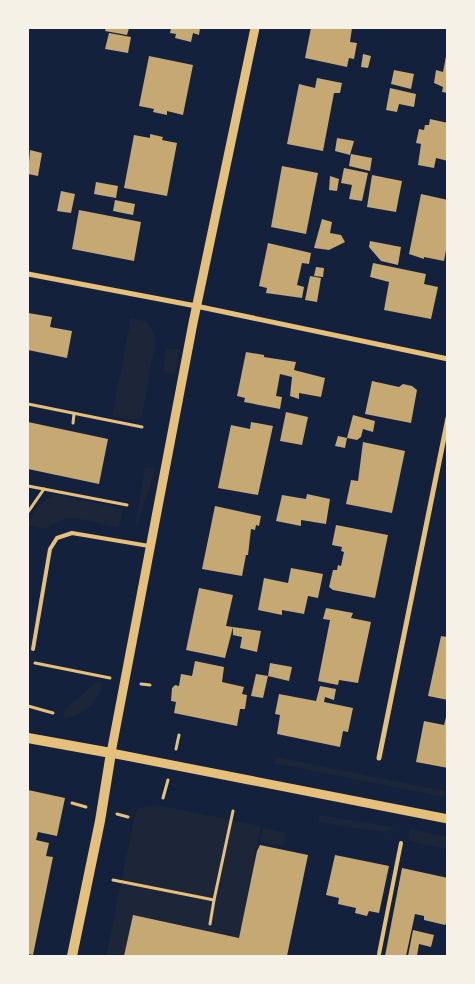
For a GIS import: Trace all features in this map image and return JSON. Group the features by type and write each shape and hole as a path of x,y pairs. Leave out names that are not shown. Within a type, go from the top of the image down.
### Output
{"main road":[{"path":"28,738 111,753 100,821 72,956"}],"street":[{"path":"255,28 196,306 111,753 448,819"},
{"path":"28,274 196,306 448,360"},
{"path":"379,758 448,418"}],"lane":[{"path":"33,649 50,549 57,538 72,533 149,546"},
{"path":"378,954 401,843"}],"path":[{"path":"28,404 142,427"},
{"path":"73,423 74,414"},
{"path":"28,486 127,505"},
{"path":"28,512 44,489"},
{"path":"28,662 150,686"},
{"path":"28,706 53,713"},
{"path":"210,924 233,812"},
{"path":"113,882 118,881 214,900"}],"shaded area":[{"path":"131,318 147,322 153,332 155,344 142,416 135,420 112,416"},
{"path":"167,349 179,349 175,375 163,372"},
{"path":"145,467 156,469 135,530"},
{"path":"56,495 123,509 119,528 91,521 72,519 54,523 48,529 29,525 39,506"},
{"path":"98,681 103,683 101,690 89,707 63,719 65,709"},
{"path":"277,757 445,791 444,797 274,763"},
{"path":"157,805 261,826 239,938 133,915 124,956 106,956 135,814 139,808"},
{"path":"319,815 394,827 389,833 319,822"},
{"path":"263,828 286,833 283,846 260,842"},
{"path":"410,829 447,837 447,849 408,841"}],"building":[{"path":"106,28 129,28 127,35 105,31"},
{"path":"171,28 200,28 199,35 193,33 191,42 175,38 176,34 170,33"},
{"path":"311,28 352,28 350,42 357,43 354,59 349,58 347,67 305,58"},
{"path":"109,33 131,37 128,53 105,49"},
{"path":"447,51 448,93 442,92 443,87 434,83 436,70 443,72"},
{"path":"363,54 371,56 368,68 361,67"},
{"path":"149,56 193,65 183,115 167,111 167,115 153,112 154,109 139,106"},
{"path":"394,70 414,74 411,89 391,84"},
{"path":"317,78 342,83 340,93 334,93 323,151 287,144 299,84 315,88"},
{"path":"390,88 416,94 414,107 399,104 397,112 386,110"},
{"path":"430,119 448,123 448,161 436,158 434,168 418,165 421,144 416,143 419,129 424,130 425,125 429,125"},
{"path":"150,134 163,137 162,140 177,143 167,196 124,188 134,135 150,138"},
{"path":"337,138 354,141 350,155 335,151"},
{"path":"30,150 42,153 38,176 28,174"},
{"path":"351,154 372,158 370,171 349,166"},
{"path":"282,166 318,173 306,234 271,227"},
{"path":"344,168 368,173 362,201 349,199 352,185 341,183"},
{"path":"372,175 402,181 396,212 367,207"},
{"path":"330,176 339,179 337,191 329,190"},
{"path":"96,182 118,186 116,198 94,194"},
{"path":"61,191 75,194 71,213 57,211"},
{"path":"421,194 448,200 448,240 444,261 424,257 424,259 409,254"},
{"path":"115,200 135,204 133,215 113,211"},
{"path":"79,210 141,222 134,261 72,249"},
{"path":"322,219 332,222 330,233 341,235 345,242 329,250 314,248"},
{"path":"370,241 401,247 398,265 381,261 369,247"},
{"path":"268,243 311,253 309,264 302,263 297,285 304,287 302,298 266,293 267,288 259,286"},
{"path":"373,263 426,274 424,284 438,287 431,319 384,310 389,282 370,277"},
{"path":"316,267 324,268 323,277 314,276"},
{"path":"310,276 321,278 317,302 305,300"},
{"path":"28,313 52,317 50,327 72,331 67,358 28,350"},
{"path":"246,352 296,362 294,370 325,378 321,397 299,393 299,399 290,396 292,377 280,374 276,396 282,397 280,409 244,402 245,398 237,396"},
{"path":"372,381 399,387 403,384 412,386 417,390 411,423 365,414"},
{"path":"286,412 308,417 302,445 280,441"},
{"path":"353,415 375,421 373,432 363,429 361,437 357,440 347,438"},
{"path":"28,422 108,439 99,484 28,469"},
{"path":"251,422 273,426 258,495 218,488 231,425 250,429"},
{"path":"338,436 347,438 345,448 335,446"},
{"path":"363,442 405,451 392,513 346,504 351,480 358,481"},
{"path":"307,494 330,499 326,524 301,520 301,526 276,521 282,495 306,499"},
{"path":"215,506 261,516 259,526 256,525 255,530 251,529 248,555 246,555 242,576 202,569"},
{"path":"336,525 388,535 375,598 333,590 329,587 333,570 337,570 338,565 341,566 344,552 341,551 342,547 332,545"},
{"path":"291,568 323,574 318,598 308,596 304,614 282,610 282,615 258,610 264,578 288,583"},
{"path":"199,588 233,595 226,626 233,627 225,658 186,650"},
{"path":"326,608 353,613 351,618 371,622 358,683 339,680 338,685 318,681 330,620 323,619"},
{"path":"233,627 261,631 257,652 240,648 242,637 233,635"},
{"path":"441,636 448,637 448,700 428,696"},
{"path":"195,661 224,667 222,682 244,687 242,694 247,695 245,709 240,709 237,726 174,713 176,702 171,701 172,688 175,685 179,686 181,674 192,676"},
{"path":"270,663 292,667 289,681 268,676"},
{"path":"256,674 268,676 263,698 251,696"},
{"path":"320,686 336,689 334,700 325,697 324,702 353,708 348,732 343,731 340,747 277,734 280,715 275,714 279,694 316,701"},
{"path":"447,713 448,768 416,762 424,721 444,725"},
{"path":"28,790 65,798 57,836 38,832 36,840 49,843 46,856 53,857 33,955 28,954"},
{"path":"260,845 308,855 287,956 124,956 133,915 239,938 257,851"},
{"path":"335,855 389,866 379,913 369,911 367,916 355,913 356,908 338,904 339,898 326,895"},
{"path":"402,868 448,878 448,921 445,925 424,920 424,916 415,914 406,956 385,956"},
{"path":"413,930 434,935 431,947 419,944 417,956 408,956"}]}
